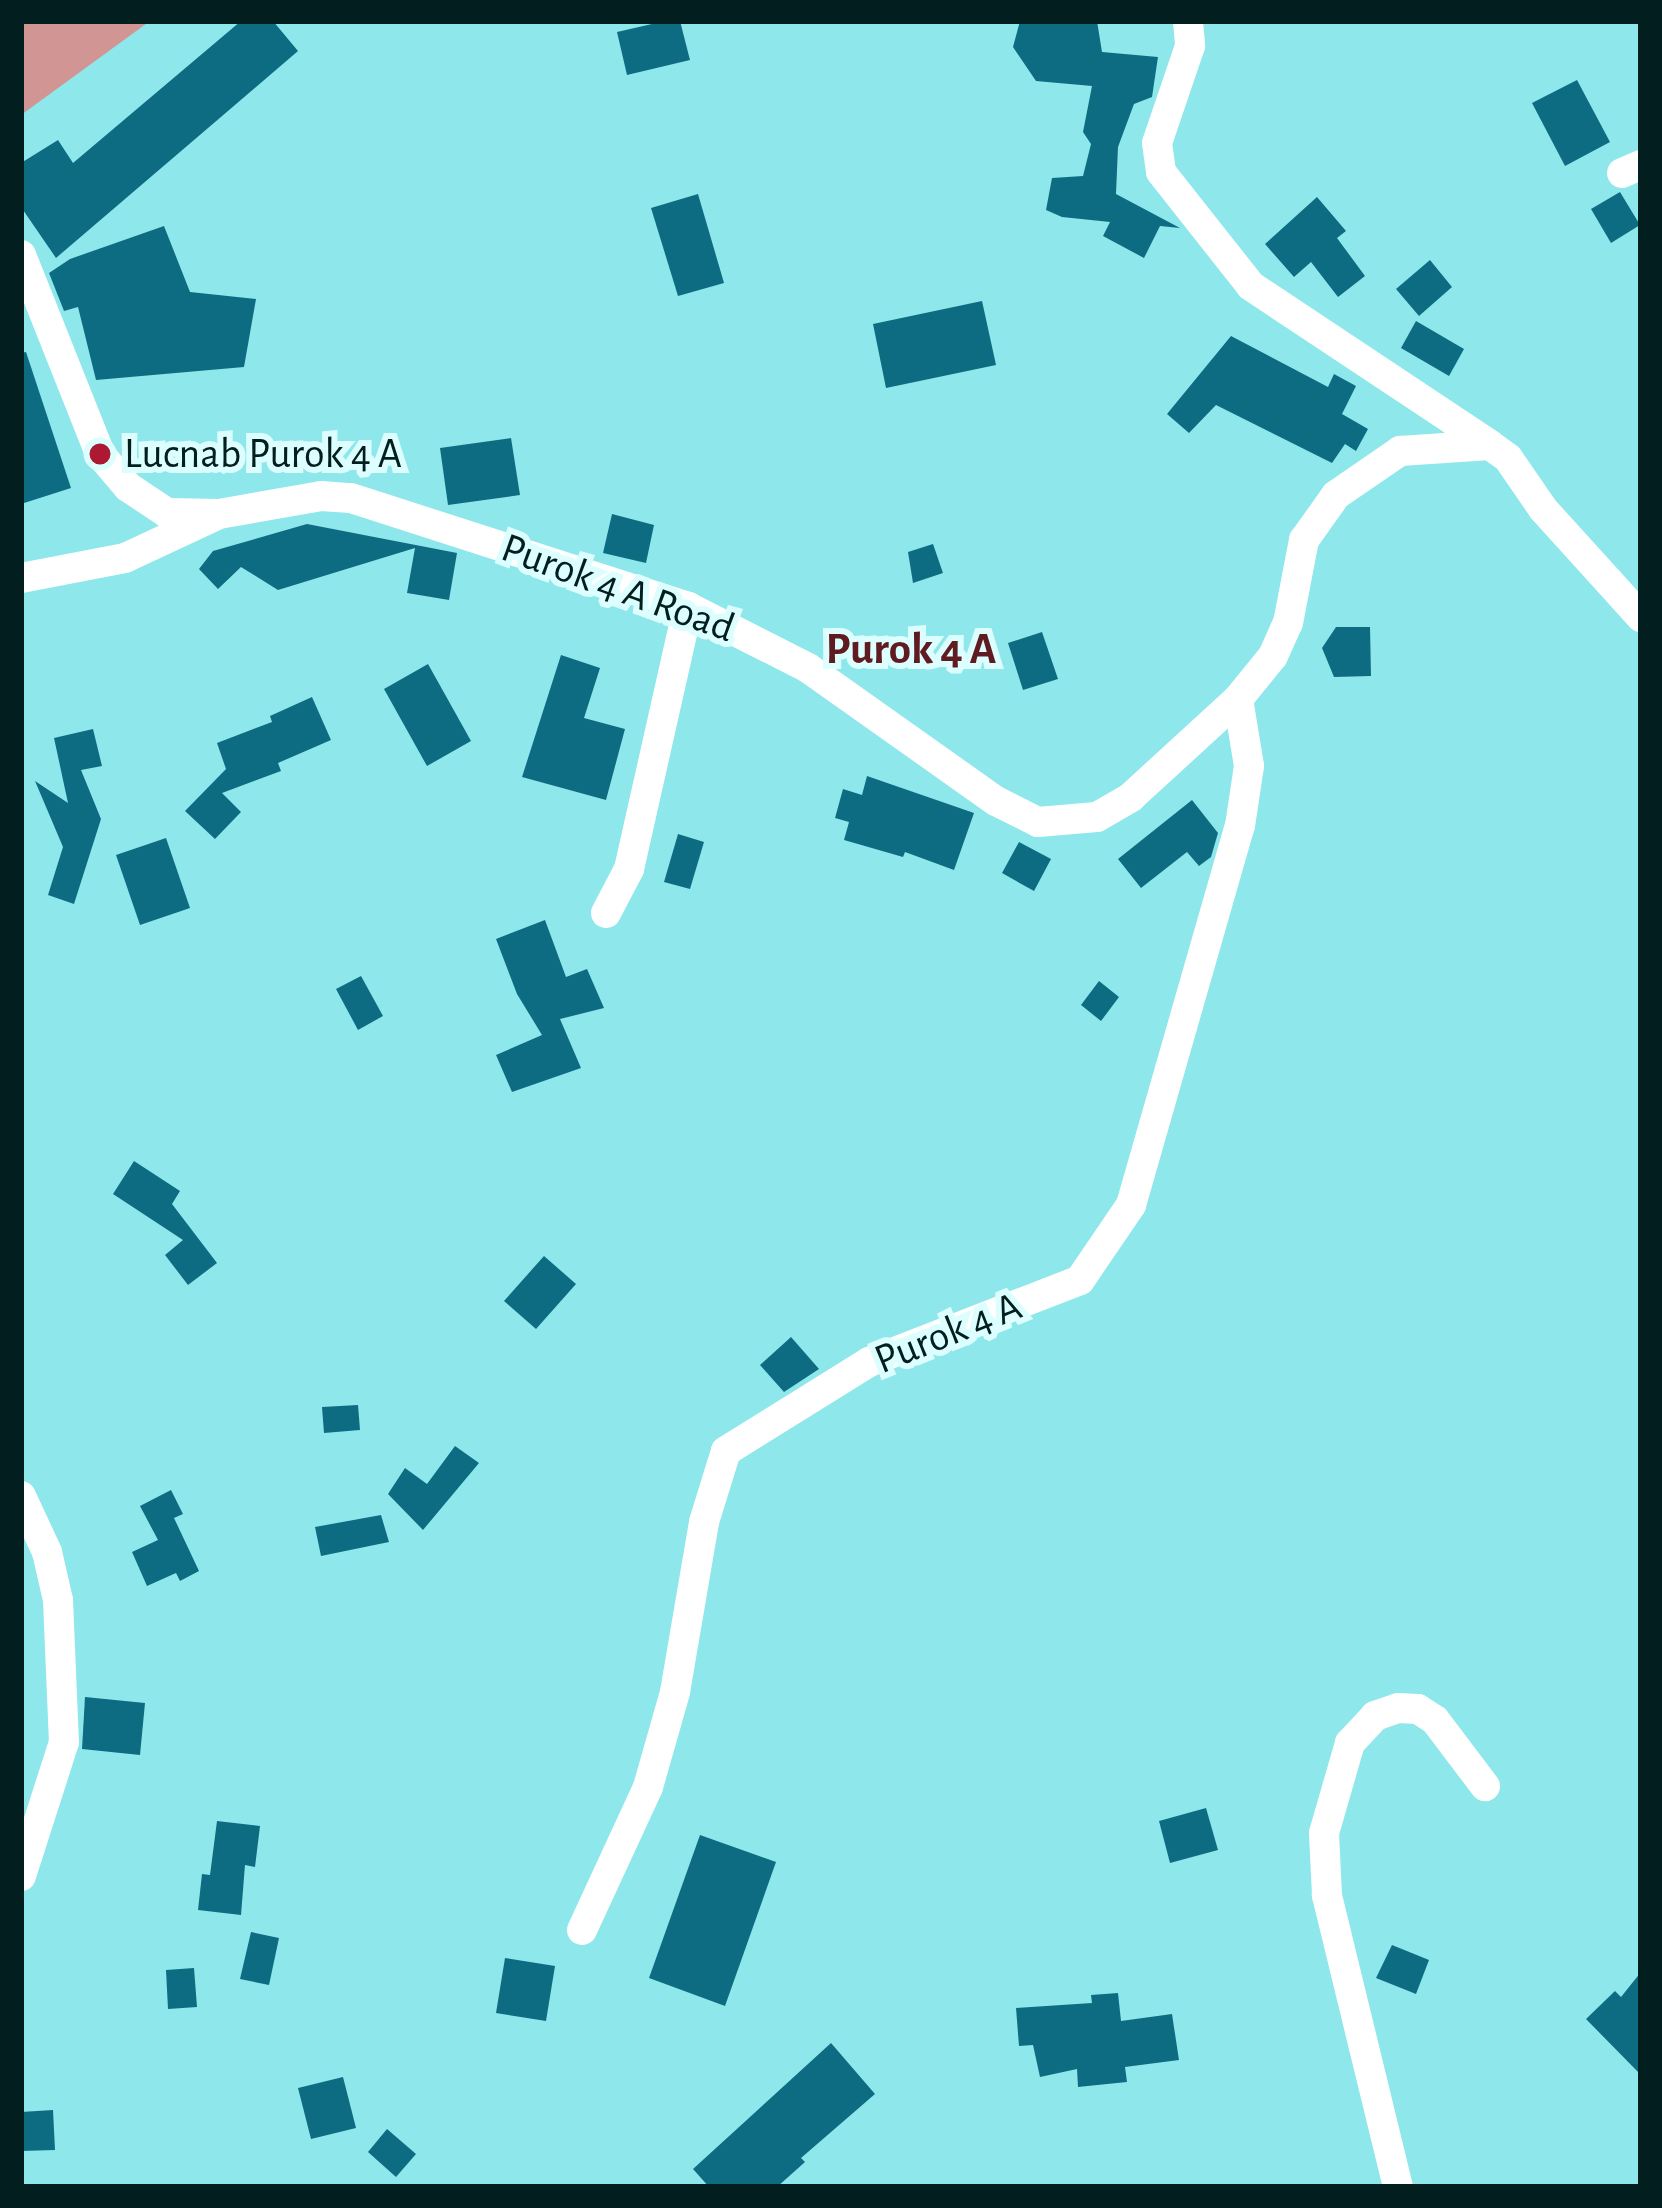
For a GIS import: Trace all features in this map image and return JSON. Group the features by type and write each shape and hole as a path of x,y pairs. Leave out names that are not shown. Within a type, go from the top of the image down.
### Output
{"street":[{"path":"1188,21 1190,46 1157,143 1161,172 1251,286 1508,458 1543,508 1595,560 1639,615"},
{"name":"Purok 4 A Road","path":"21,255 100,454 128,487 167,513 219,514 321,496 351,498 688,607 808,668 996,801 1038,822 1097,817 1131,797 1238,699 1274,656 1288,623 1304,540 1336,495 1400,452 1490,445"},
{"name":"Purok 4 A Road","path":"21,578 125,558 219,514"},
{"path":"606,913 629,869 688,607"},
{"name":"Purok 4 A","path":"582,1930 648,1786 675,1692 704,1522 726,1451 869,1362 1081,1280 1132,1204 1240,826 1249,766 1238,699"},
{"path":"21,1496 47,1552 58,1600 64,1742 21,1876"},
{"path":"1398,2187 1327,1894 1324,1833 1350,1743 1375,1716 1399,1708 1418,1709 1435,1720 1485,1786"}],"path":[{"path":"21,36 21,46"}],"shaded area":[{"path":"21,21 150,21 21,115"}],"building":[{"path":"241,21 273,21 298,51 56,258 21,207 21,163 58,140 73,163"},
{"path":"680,21 690,60 627,75 617,32"},
{"path":"1020,21 1097,21 1102,52 1158,57 1152,97 1134,104 1118,147 1116,194 1180,228 1160,226 1144,258 1103,236 1110,222 1062,217 1046,210 1052,178 1083,176 1091,144 1083,132 1092,86 1036,81 1013,47"},
{"path":"1577,80 1610,142 1565,166 1532,103"},
{"path":"1620,192 1640,225 1611,243 1591,209"},
{"path":"698,194 724,283 678,296 651,208"},
{"path":"1317,197 1346,231 1337,238 1365,276 1338,297 1311,262 1294,277 1265,244"},
{"path":"164,226 190,292 256,299 244,367 96,380 78,307 64,311 49,273 70,259"},
{"path":"1430,260 1452,287 1419,316 1396,289"},
{"path":"982,301 996,365 886,388 873,324"},
{"path":"1416,321 1464,349 1449,376 1401,348"},
{"path":"1231,336 1328,387 1334,374 1356,386 1342,414 1368,429 1356,451 1345,444 1332,463 1216,405 1189,433 1167,414"},
{"path":"26,352 71,488 21,504 21,353"},
{"path":"511,438 520,495 448,505 440,448"},
{"path":"612,514 654,525 646,563 603,553"},
{"path":"307,524 457,553 449,600 407,593 415,548 278,590 241,567 218,589 199,569 213,551"},
{"path":"933,544 943,573 913,583 908,552"},
{"path":"1336,627 1370,627 1371,676 1334,677 1322,648"},
{"path":"1042,632 1058,679 1023,690 1008,643"},
{"path":"561,655 600,668 584,718 625,729 606,800 522,777"},
{"path":"428,664 471,741 427,766 384,689"},
{"path":"312,697 331,740 278,763 281,771 222,793 241,812 215,839 185,811 226,769 217,743 272,722 270,716"},
{"path":"93,729 102,766 81,770 101,819 74,904 48,895 63,847 35,781 68,803 54,738"},
{"path":"867,776 974,813 954,870 905,852 903,857 844,840 849,822 835,818 843,789 862,795"},
{"path":"1192,800 1218,833 1211,857 1199,866 1187,852 1141,888 1118,859"},
{"path":"678,834 704,842 690,889 664,882"},
{"path":"166,838 190,908 140,925 116,855"},
{"path":"1019,842 1051,859 1034,891 1002,873"},
{"path":"545,920 566,977 587,969 604,1008 560,1019 581,1068 512,1092 496,1055 542,1035 517,994 496,939"},
{"path":"361,976 383,1016 358,1030 336,989"},
{"path":"1099,981 1119,997 1101,1021 1081,1005"},
{"path":"134,1161 180,1191 172,1204 217,1263 188,1285 165,1255 183,1240 113,1194"},
{"path":"544,1256 576,1284 536,1329 504,1301"},
{"path":"791,1337 819,1369 784,1392 760,1365"},
{"path":"358,1405 360,1430 324,1433 322,1407"},
{"path":"455,1446 479,1463 423,1530 388,1494 405,1468 427,1484"},
{"path":"171,1490 183,1514 174,1518 199,1571 180,1581 176,1573 147,1586 132,1552 158,1540 140,1506"},
{"path":"381,1515 389,1542 321,1556 315,1527"},
{"path":"85,1697 145,1703 140,1755 82,1749"},
{"path":"1206,1808 1218,1850 1170,1863 1159,1821"},
{"path":"217,1821 260,1826 255,1867 245,1865 241,1915 198,1910 202,1874 210,1875"},
{"path":"700,1835 776,1862 725,2006 649,1978"},
{"path":"251,1932 279,1938 269,1985 240,1979"},
{"path":"1392,1945 1429,1960 1416,1994 1376,1978"},
{"path":"505,1958 555,1966 546,2021 496,2013"},
{"path":"194,1968 197,2007 168,2009 166,1970"},
{"path":"1641,1972 1641,2075 1586,2019 1615,1991 1621,1997"},
{"path":"1118,1993 1121,2021 1172,2014 1179,2060 1125,2067 1127,2082 1078,2087 1077,2069 1040,2077 1033,2045 1019,2046 1016,2008 1092,2003 1091,1995"},
{"path":"831,2043 875,2094 801,2158 805,2162 777,2187 709,2187 693,2169"},
{"path":"343,2077 356,2128 311,2139 298,2088"},
{"path":"53,2110 55,2150 21,2151 21,2112"},
{"path":"387,2129 416,2154 396,2177 368,2152"}],"place":[{"name":"Lucnab Purok 4 A","path":"100,454"}],"district":[{"name":"Purok 4 A","path":"911,650"}]}
